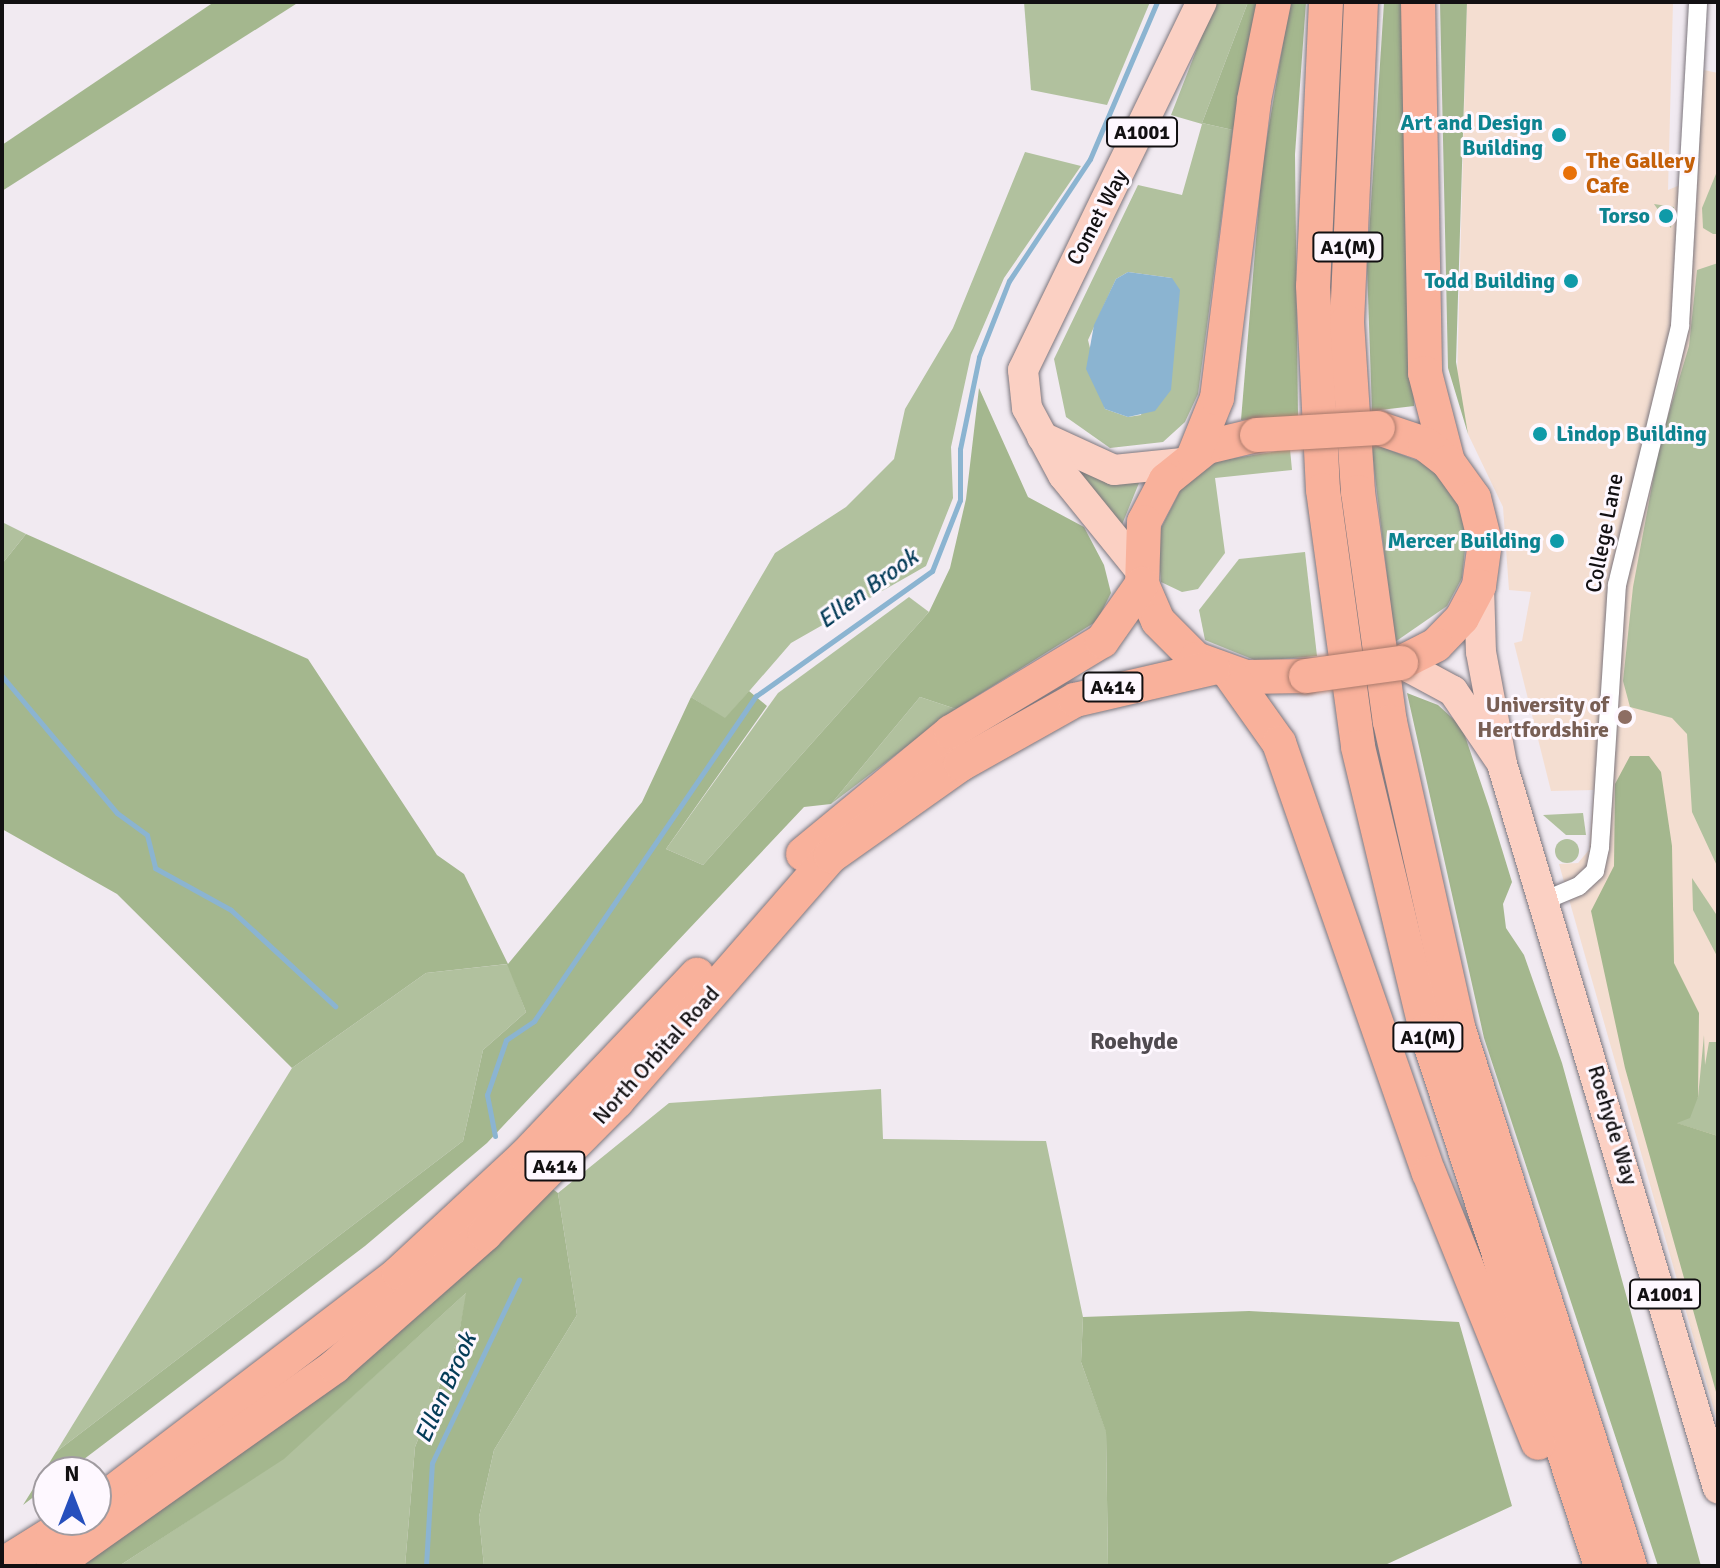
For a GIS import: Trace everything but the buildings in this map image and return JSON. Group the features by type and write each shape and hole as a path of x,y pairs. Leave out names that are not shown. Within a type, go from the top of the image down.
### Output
{"highway":[{"path":"1274,2 1251,115 1217,398 1188,459 1149,511 1141,577 1168,635 1221,671 1279,743 1429,1173 1536,1439 1599,1566"},
{"name":"A1(M)","path":"1326,2 1313,302 1323,490 1358,747 1426,1031 1599,1566"},
{"name":"A1(M)","path":"1361,2 1347,322 1358,492 1390,722 1458,1027 1630,1566"},
{"path":"1401,663 1451,633 1479,586 1482,519 1448,462 1425,373 1418,2"},
{"path":"1188,459 1257,435 1378,428 1425,444 1448,462"},
{"name":"North Orbital Road","path":"112,1493 399,1273 580,1101 842,817 951,732 1102,641 1141,577"},
{"name":"North Orbital Road","path":"53,1566 335,1366 485,1234 617,1101 831,856 961,764 1075,700 1221,671 1306,676 1401,663"},
{"path":"2,1565 48,1536"}],"main road":[{"name":"Comet Way","path":"1141,577 1040,436 1024,389 1029,348 1202,2"},
{"path":"1040,436 1114,470 1188,459"},
{"name":"Roehyde Way","path":"1479,586 1481,652 1502,764 1541,902 1668,1304 1718,1488"},
{"name":"Roehyde Way","path":"1401,663 1453,691 1502,764"}],"street":[{"name":"College Lane","path":"1541,902 1579,886 1595,871 1600,847 1617,585 1680,326 1698,2"}],"shaded area":[{"name":"University of Hertfordshire","path":"1467,2 1673,2 1668,190 1680,185 1704,70 1718,73 1718,1424 1559,864 1578,863 1589,850 1594,790 1551,791 1514,643 1522,641 1531,592 1509,590 1503,507 1468,434 1457,381"}],"green space":[{"path":"214,2 299,2 2,191 2,145"},
{"path":"1024,2 1150,2 1107,105 1031,90"},
{"path":"1215,2 1248,2 1202,123 1233,130 1198,394 1185,422 1163,442 1110,448 1066,417 1054,359 1138,185 1182,195 1202,124 1171,115","holes":["1128,272 1172,278 1141,415 1128,417 1105,409 1088,340 1116,279"]},
{"path":"1248,2 1261,2 1233,130 1202,123"},
{"path":"1290,2 1306,2 1295,154 1298,417 1241,420 1262,167"},
{"path":"1384,2 1408,2 1414,406 1372,411 1367,266"},
{"path":"1440,2 1467,2 1456,362 1468,434 1448,368"},
{"path":"1025,152 1081,166 1004,278 971,355 951,447 953,498 926,566 791,643 725,719 691,697 775,553 846,507 894,459 905,409 953,328"},
{"path":"1718,169 1718,234 1713,234 1703,228 1702,208"},
{"path":"1654,204 1674,207 1671,228 1670,227"},
{"path":"1718,263 1718,868 1692,812 1687,734 1672,718 1630,707 1623,681 1633,587 1660,443 1689,346 1697,270"},
{"path":"979,388 1028,497 1084,527 1104,565 1111,593 1097,621 956,709 920,697 831,804 804,807 487,1143 365,1246 88,1456 54,1456 463,1141 483,1050 526,1012 507,964 426,973 292,1068 117,894 2,829 2,564 26,534 308,659 437,855 464,874 508,964 642,802 691,697 725,718 749,691 767,706 666,849 703,865 929,612 950,568 966,499"},
{"path":"1371,443 1429,465 1458,501 1467,531 1462,578 1447,606 1395,642"},
{"path":"1290,449 1292,470 1215,478 1225,553 1198,589 1182,592 1161,582 1157,536 1182,487 1217,461"},
{"path":"1075,468 1103,481 1139,483 1121,527"},
{"path":"2,522 26,534 2,564"},
{"path":"1305,552 1317,656 1257,661 1205,640 1199,610 1239,559"},
{"path":"909,597 929,612 703,865 666,849 778,693"},
{"path":"1407,693 1438,705 1462,727 1489,807 1512,882 1503,904 1506,928 1524,955 1562,1063 1701,1566 1658,1566 1484,1038"},
{"path":"920,697 956,709 831,804"},
{"path":"1630,756 1649,756 1661,772 1672,846 1674,963 1699,1013 1698,1097 1690,1118 1677,1123 1718,1136 1718,1399 1625,1068 1591,911 1614,866 1615,784"},
{"path":"1583,813 1586,835 1566,835 1543,815"},
{"path":"1567,839 1576,842 1579,851 1576,860 1567,863 1558,860 1555,851 1558,842"},
{"path":"1692,878 1718,917 1718,958 1693,910"},
{"path":"508,964 526,1012 483,1050 463,1141 56,1452 292,1068 426,973"},
{"path":"1704,1035 1705,1065 1709,1042 1718,1042 1718,1136 1676,1123 1698,1097"},
{"path":"881,1089 883,1139 1046,1141 1083,1317 1081,1362 1106,1431 1108,1566 484,1566 479,1517 494,1450 577,1315 558,1193 669,1103"},
{"path":"550,1187 558,1193 577,1315 494,1450 479,1517 484,1566 405,1566 415,1447 458,1339 466,1293 284,1459 119,1566 75,1566"},
{"path":"467,1292 458,1339 415,1447 405,1566 119,1566 284,1458"},
{"path":"1249,1311 1459,1322 1512,1506 1383,1566 1108,1566 1106,1432 1081,1362 1083,1317"}],"water":[{"path":"1128,272 1172,278 1180,290 1171,390 1155,411 1128,417 1105,409 1086,369 1094,325 1116,279"}],"waterway":[{"name":"Ellen Brook","path":"495,1136 487,1095 506,1040 534,1021 756,696 932,571 960,500 960,449 979,357 1009,281 1090,159 1157,2"},
{"path":"2,676 117,813 147,835 155,868 231,910 335,1006"},
{"name":"Ellen Brook","path":"426,1566 432,1463 519,1280"}],"place":[{"name":"Art and Design Building","path":"1559,135"},
{"name":"The Gallery Cafe","path":"1570,173"},
{"name":"Torso","path":"1666,216"},
{"name":"Todd Building","path":"1571,281"},
{"name":"Lindop Building","path":"1540,434"},
{"name":"Mercer Building","path":"1557,541"},
{"name":"University of Hertfordshire","path":"1625,717"}],"district":[{"name":"Roehyde","path":"1134,1042"}]}
